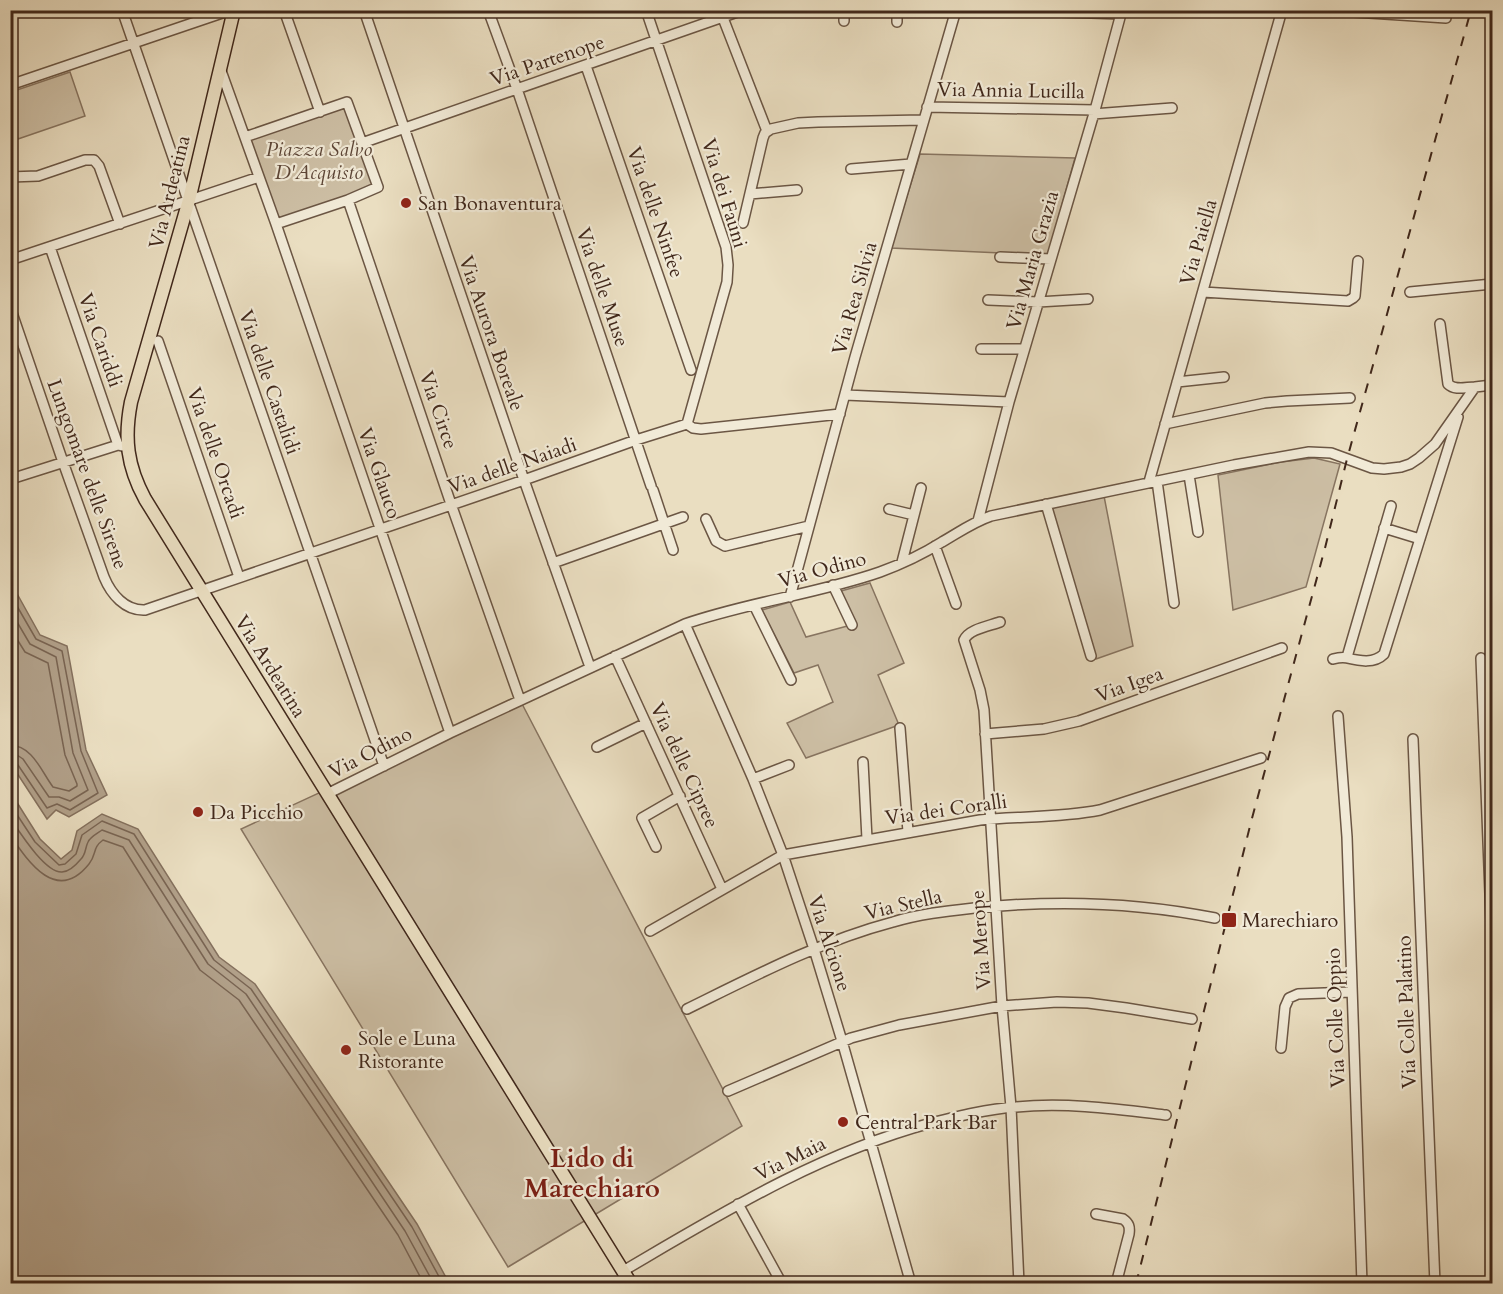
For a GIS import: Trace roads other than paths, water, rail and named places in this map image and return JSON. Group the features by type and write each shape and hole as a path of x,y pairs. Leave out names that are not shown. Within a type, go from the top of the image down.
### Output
{"main road":[{"name":"Via Ardeatina","path":"233,10 189,200 135,386 122,446 141,492 631,1284"}],"street":[{"name":"Via delle Castalidi","path":"122,10 384,766"},
{"path":"10,85 233,10"},
{"path":"284,10 320,112"},
{"name":"Via Aurora Boreale","path":"364,10 590,667"},
{"name":"Via delle Muse","path":"488,10 674,550"},
{"name":"Via dei Fauni","path":"646,10 726,247 728,260 727,282 687,424"},
{"name":"Via Partenope","path":"362,143 743,10"},
{"path":"844,10 844,21"},
{"path":"897,10 897,22"},
{"name":"Via Rea Silvia","path":"790,597 845,395 956,10"},
{"path":"1000,10 1121,12"},
{"name":"Via Paiella","path":"1153,482 1165,424 1282,10"},
{"path":"1323,10 1446,18"},
{"name":"Via Maria Grazia","path":"978,521 1009,402 1121,12"},
{"path":"723,18 766,131 743,223"},
{"name":"Via delle Ninfee","path":"586,66 691,370"},
{"path":"220,68 276,225 378,187 347,102 245,137"},
{"name":"Via Annia Lucilla","path":"927,107 1094,112 1172,108"},
{"path":"766,131 811,122 923,120"},
{"path":"10,177 34,177 85,160 94,160 99,166 120,224"},
{"path":"851,169 911,165"},
{"path":"10,260 259,177"},
{"path":"750,194 797,190"},
{"name":"Via Circe","path":"348,200 520,700"},
{"name":"Via Glauco","path":"276,225 450,733"},
{"name":"Via Cariddi","path":"50,247 122,446"},
{"path":"1000,257 1051,259"},
{"path":"1203,291 1350,300 1355,294 1358,261"},
{"path":"1410,292 1492,284"},
{"path":"988,300 1038,302 1088,299"},
{"name":"Lungomare delle Sirene","path":"10,307 63,462 110,588 122,602 131,608 142,610 202,590"},
{"path":"1440,324 1448,384 1456,388 1492,385"},
{"name":"Via delle Orcadi","path":"158,341 239,577"},
{"path":"981,349 1024,349"},
{"path":"1177,382 1224,377"},
{"name":"Via Odino","path":"327,794 450,733 685,624 881,572 990,516 1309,452 1331,453 1366,467 1378,469 1410,464 1435,444 1475,387"},
{"path":"845,395 1009,402"},
{"path":"1165,424 1266,403 1350,398"},
{"path":"1333,659 1347,657 1358,661 1374,660 1384,654 1460,409"},
{"name":"Via delle Naiadi","path":"202,590 687,424 701,429 840,414"},
{"path":"14,478 122,446"},
{"path":"1189,475 1197,532"},
{"path":"1153,482 1174,603"},
{"path":"902,562 921,488"},
{"path":"1046,504 1091,656"},
{"path":"1347,657 1391,506"},
{"path":"889,509 914,515"},
{"path":"553,563 683,517"},
{"path":"706,519 716,541 725,546 809,526"},
{"path":"1384,528 1420,538"},
{"path":"935,546 956,604"},
{"path":"833,585 852,626"},
{"path":"754,605 791,680"},
{"name":"Via Merope","path":"1000,622 969,633 964,640 984,710 1002,1006 1011,1107 1019,1284"},
{"name":"Via Alcione","path":"685,624 753,779 783,855 842,1041 910,1284"},
{"name":"Via Igea","path":"985,734 1044,729 1074,722 1282,648"},
{"name":"Via delle Cipree","path":"615,656 722,889"},
{"path":"1481,658 1492,946"},
{"name":"Via Colle Oppio","path":"1338,716 1347,837 1362,1284"},
{"path":"597,747 646,723"},
{"path":"900,728 908,832"},
{"name":"Via Colle Palatino","path":"1413,739 1435,1284"},
{"name":"Via dei Coralli","path":"650,931 783,855 990,819 1077,814 1100,810 1261,758"},
{"path":"863,762 867,839"},
{"path":"753,779 789,765"},
{"path":"656,847 642,818 680,796"},
{"name":"Via Stella","path":"687,1008 814,949 900,920 951,910 996,905 1114,905 1215,918"},
{"path":"1281,1048 1285,1007 1289,998 1298,994 1351,992"},
{"path":"728,1091 842,1041 899,1025 1002,1006 1057,1002 1088,1003 1192,1018"},
{"name":"Via Maia","path":"623,1271 738,1204 809,1168 871,1142 940,1121 1011,1107 1041,1106 1084,1106 1166,1115"},
{"path":"738,1204 782,1284"},
{"path":"1096,1214 1120,1218 1126,1221 1129,1227 1116,1284"}],"water":[{"path":"10,581 40,635 67,646 86,750 107,795 69,817 56,810 47,819 11,764"},
{"path":"11,793 40,839 61,859 72,850 77,831 102,814 138,829 219,957 255,984 417,1224 449,1283 11,1283"}],"railway":[{"path":"1136,1284 1251,822 1347,459 1471,10"}],"place":[{"name":"San Bonaventura","path":"406,203"},
{"name":"Da Picchio","path":"198,812"},
{"name":"Marechiaro","path":"1229,920"},
{"name":"Sole e Luna Ristorante","path":"346,1050"},
{"name":"Central Park Bar","path":"843,1122"}],"district":[{"name":"Lido di Marechiaro","path":"592,1173"}],"park label":[{"name":"Piazza Salvo D'Acquisto","path":"319,160"}]}
